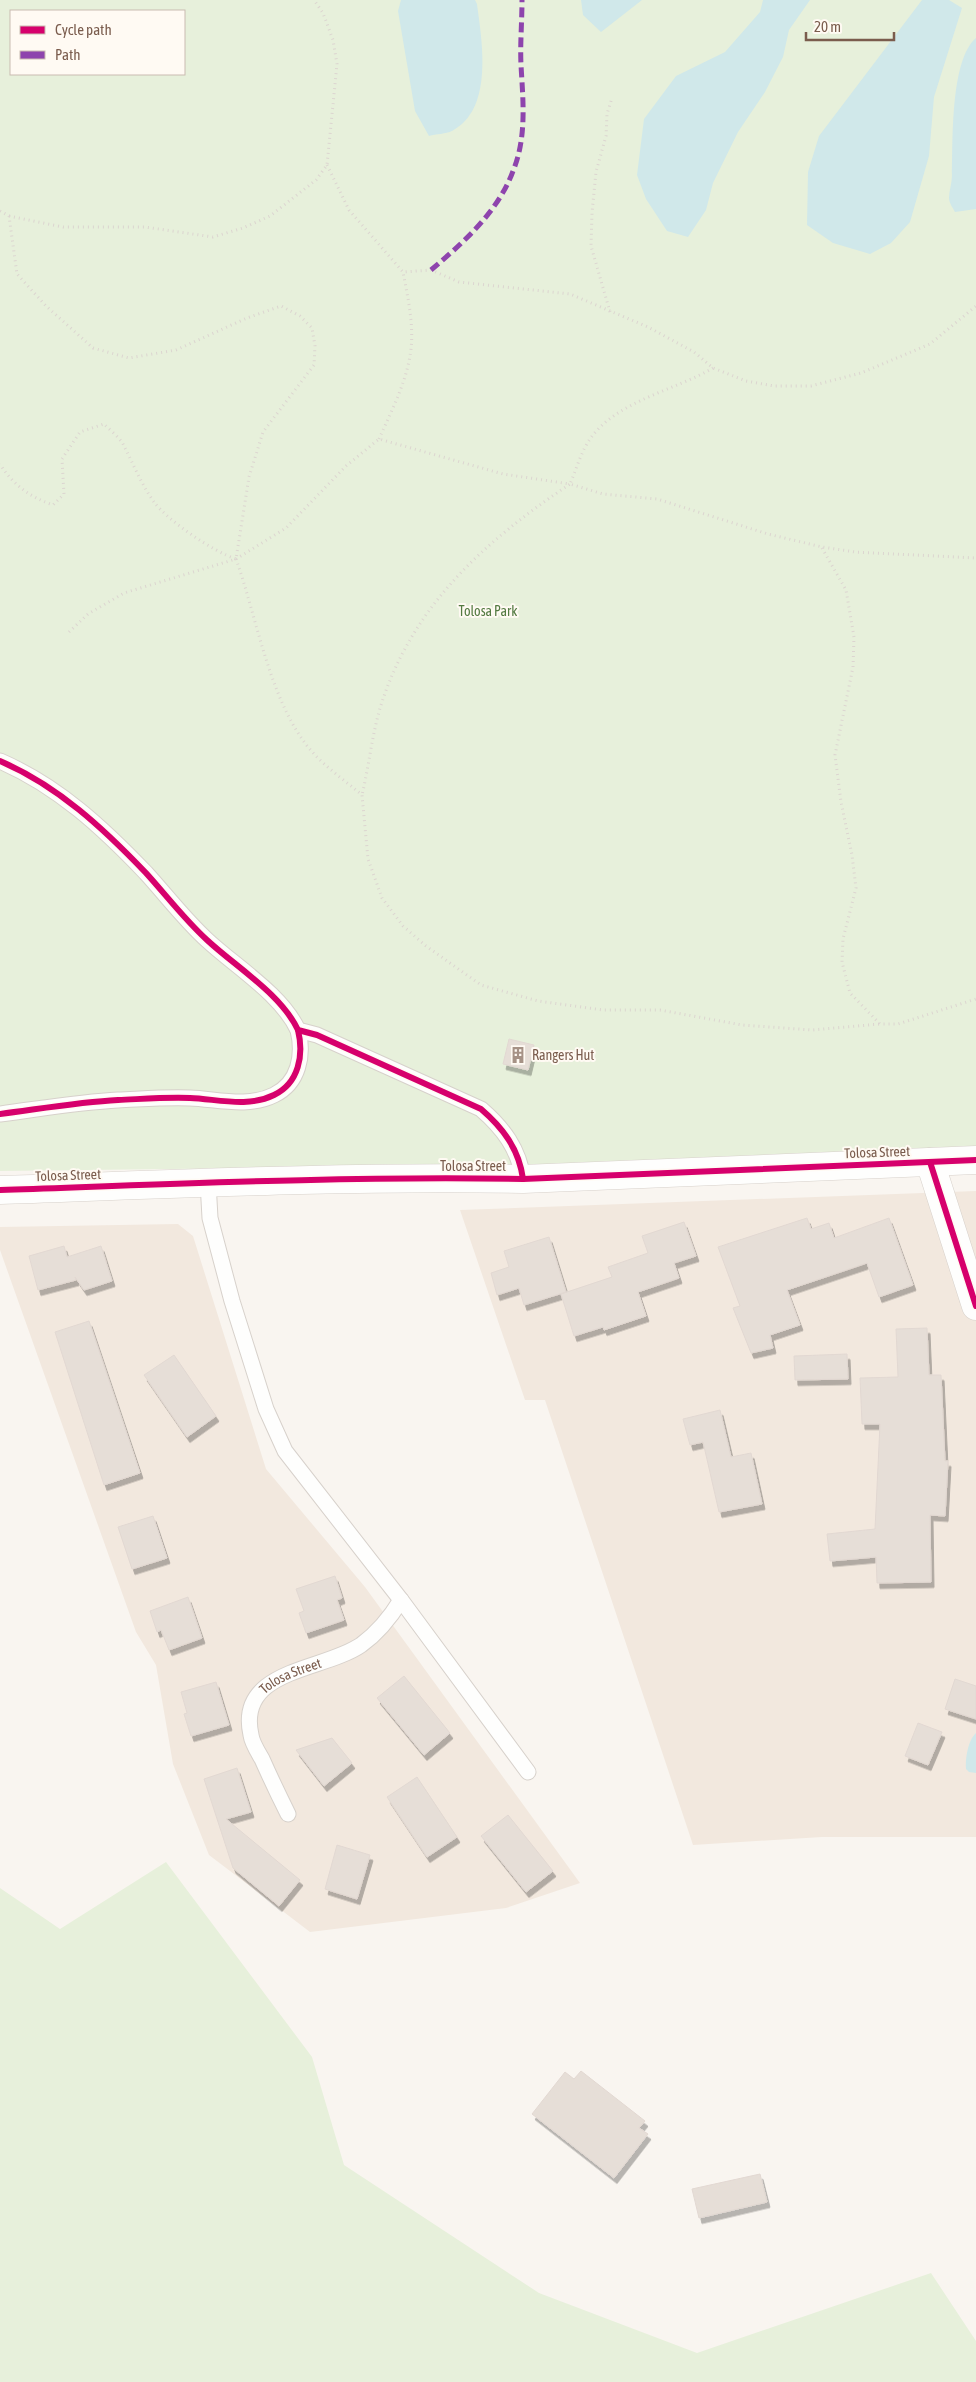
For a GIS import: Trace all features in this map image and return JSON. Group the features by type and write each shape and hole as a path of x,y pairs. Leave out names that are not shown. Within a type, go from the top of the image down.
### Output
{"street":[{"name":"Tolosa Street","path":"0,1190 208,1182 454,1178 523,1179 976,1160"},
{"path":"930,1162 976,1306"}],"lane":[{"path":"0,761 42,781 85,814 145,872 206,939 277,1001 292,1018 301,1042 298,1070 289,1083 276,1094 263,1100 246,1102 190,1098 115,1100 0,1114"},
{"path":"298,1030 317,1035 480,1109 496,1122 518,1154 523,1179"},
{"path":"208,1182 210,1218 232,1301 266,1409 285,1451 401,1600 528,1772"},
{"name":"Tolosa Street","path":"288,1814 251,1736 248,1717 253,1700 262,1688 276,1679 326,1662 360,1646 383,1628 401,1600"}],"path":[{"path":"0,211 9,216 63,227 145,227 213,237 243,228 270,216 316,180 327,165 337,64 333,40 323,13 314,0"},
{"path":"610,312 591,246 596,172 606,136 607,114 612,98"},
{"path":"69,632 88,614 124,593 236,559 286,528 346,466 379,439 399,395 410,355 410,305 403,272 349,210 327,165"},
{"path":"9,216 16,274 46,306 93,348 129,358 176,350 247,318 282,306 300,316 312,328 316,346 314,365 263,432 249,477 236,559 253,609 264,650 289,718 317,758 362,795"},
{"path":"403,272 431,270 459,282 570,294 648,327 694,352 713,368 746,381 764,384 811,386 861,373 930,344 975,305"},
{"path":"713,368 697,378 641,401 619,413 603,425 590,439 570,484 534,508 496,538 425,613 401,655 381,706 362,795 368,860 382,898 403,926 426,946 481,985 538,1001 602,1010 660,1010 742,1025 812,1030 898,1024 976,999"},
{"path":"0,464 10,479 34,498 53,505 64,494 62,459 80,432 104,424 122,442 133,467 155,504 194,536 221,554 236,559"},
{"path":"379,439 503,474 570,484 603,494 657,499 726,521 822,547 855,552 976,558"},
{"path":"822,547 846,590 854,637 853,667 835,755 856,888 843,939 842,962 850,993 880,1024"}],"shaded area":[{"path":"976,1191 976,1837 822,1837 693,1845 545,1400 525,1400 460,1210"},
{"path":"178,1224 193,1236 266,1469 365,1587 580,1883 506,1908 310,1932 209,1855 173,1764 156,1665 136,1632 0,1250 0,1227"}],"green space":[{"name":"Tolosa Park","path":"0,0 976,0 976,1148 912,1153 521,1165 0,1171"},
{"path":"166,1862 312,2057 344,2165 539,2293 697,2353 931,2273 976,2341 976,2382 0,2382 0,1888 60,1929"}],"water":[{"path":"401,0 475,0 477,4 482,55 480,91 474,107 465,121 450,132 429,136 415,111 398,11"},
{"path":"581,0 642,0 601,32 583,15"},
{"path":"763,0 810,0 789,30 783,57 765,92 738,132 713,183 706,210 688,237 667,231 646,199 637,175 644,119 676,76 725,52 760,12"},
{"path":"922,0 949,0 962,8 934,97 929,156 910,222 891,243 870,254 833,243 807,225 808,172 819,136"},
{"path":"976,38 976,209 955,212 949,198 952,178 953,123 957,83 961,64"},
{"path":"976,1733 976,1773 969,1772 966,1769 966,1765 969,1745"}],"building":[{"name":"Rangers Hut","path":"509,1039 534,1045 528,1070 503,1064"},
{"path":"807,1218 811,1229 829,1223 834,1238 889,1218 913,1285 879,1297 867,1263 787,1290 800,1325 770,1335 773,1348 751,1353 733,1308 740,1306 718,1247"},
{"path":"684,1222 696,1256 674,1263 679,1278 638,1292 646,1316 604,1330 603,1327 574,1336 561,1294 612,1277 608,1267 648,1253 642,1236"},
{"path":"549,1237 566,1292 524,1305 519,1288 497,1295 491,1273 509,1267 504,1251"},
{"path":"64,1246 67,1257 101,1246 112,1281 84,1290 75,1277 76,1280 38,1290 29,1256"},
{"path":"89,1321 140,1473 104,1485 55,1332"},
{"path":"927,1328 929,1375 941,1375 945,1461 948,1461 945,1516 930,1515 931,1582 877,1583 876,1557 830,1561 827,1534 875,1529 880,1424 862,1424 860,1378 898,1377 896,1329"},
{"path":"847,1354 848,1379 795,1380 794,1356"},
{"path":"174,1355 216,1416 187,1437 144,1375"},
{"path":"720,1410 731,1457 751,1453 762,1504 719,1512 703,1442 690,1445 683,1419"},
{"path":"153,1516 167,1558 132,1569 118,1527"},
{"path":"335,1576 342,1598 337,1600 344,1620 306,1633 299,1613 304,1611 296,1589"},
{"path":"188,1597 202,1638 169,1650 161,1630 157,1632 150,1611"},
{"path":"404,1676 450,1733 424,1755 377,1698"},
{"path":"955,1679 976,1686 976,1719 945,1709"},
{"path":"216,1682 229,1725 191,1736 184,1714 187,1713 181,1692"},
{"path":"918,1723 942,1732 928,1765 905,1756"},
{"path":"332,1738 352,1763 324,1786 296,1750"},
{"path":"237,1768 251,1812 226,1819 300,1880 279,1906 233,1868 204,1779"},
{"path":"417,1777 457,1837 427,1857 387,1797"},
{"path":"508,1815 553,1871 526,1892 481,1836"},
{"path":"337,1845 370,1855 357,1899 325,1889"},
{"path":"581,2071 645,2121 639,2128 648,2134 614,2178 532,2114 565,2072 574,2079"},
{"path":"760,2174 767,2202 699,2218 692,2189"}],"marked path":[{"path":"431,270 467,238 489,213 513,171 520,145 523,119 522,0"}],"cycle path":[{"path":"0,761 41,783 79,809 96,824 146,873 199,932 281,1005 298,1030 317,1035 481,1109 509,1140 518,1158 523,1179"},
{"path":"0,1114 118,1100 181,1098 243,1102 264,1099 282,1090 294,1076 300,1058 298,1030"},
{"path":"0,1190 327,1180 523,1179 976,1160"},
{"path":"930,1162 976,1306"}],"place":[{"name":"Rangers Hut","path":"518,1055"}]}
